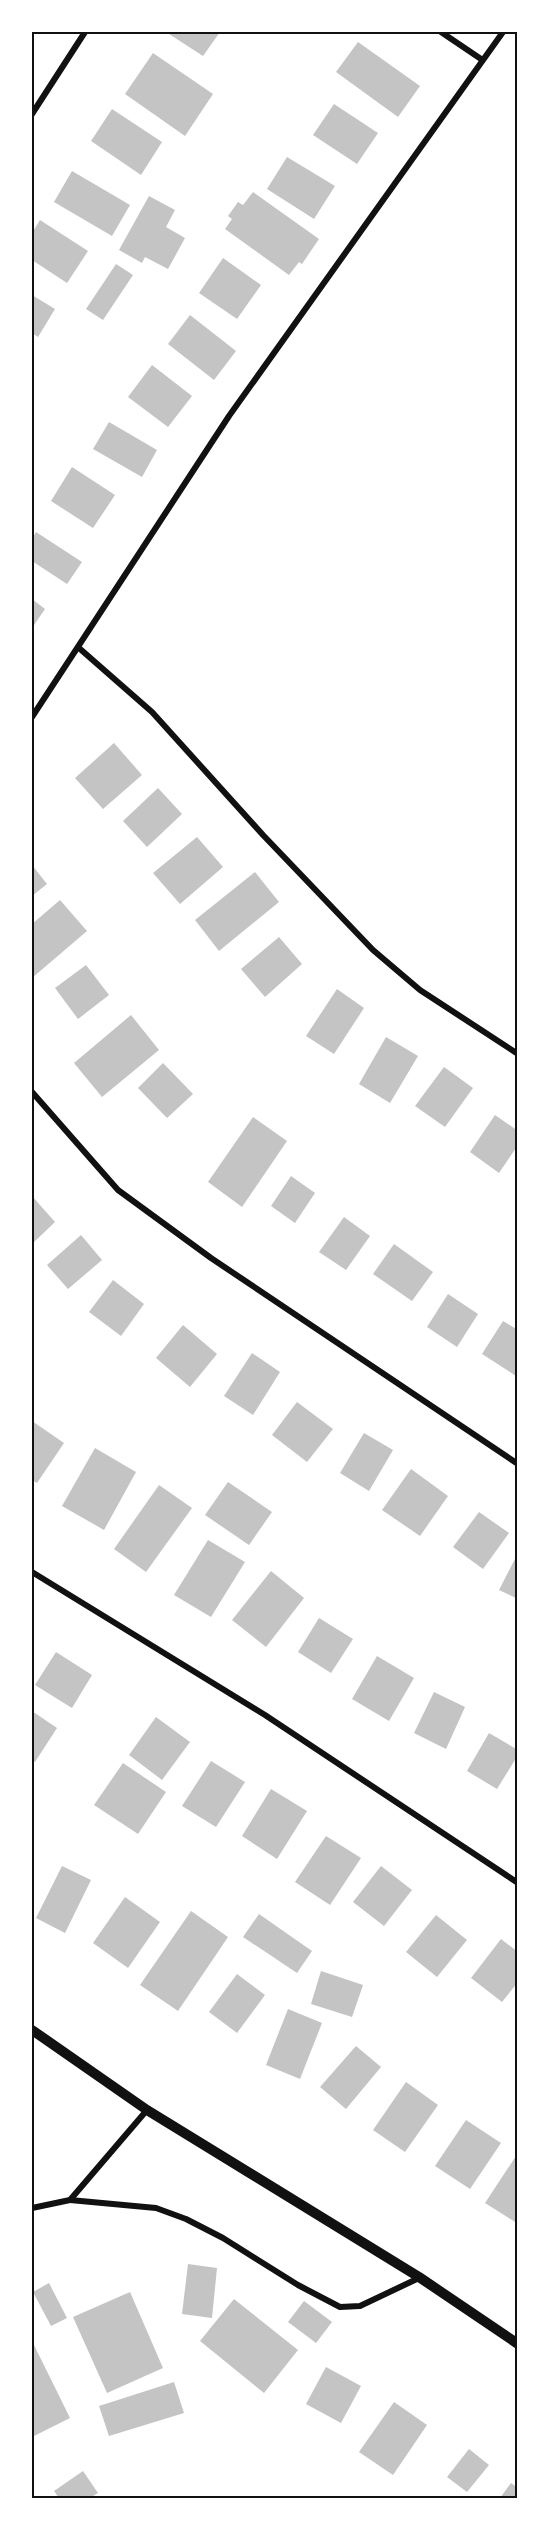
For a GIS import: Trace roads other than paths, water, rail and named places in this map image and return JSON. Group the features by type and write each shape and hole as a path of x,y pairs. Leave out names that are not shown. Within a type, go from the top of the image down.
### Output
{"street":[{"path":"32,114 85,32"},
{"path":"441,32 482,59"},
{"path":"32,717 229,416 503,32"},
{"path":"79,648 152,712 263,835 373,950 420,990 518,1054"},
{"path":"32,1092 118,1190 211,1258 518,1464"},
{"path":"32,1572 265,1715 518,1883"},
{"path":"32,2030 147,2110 419,2277 518,2344"},
{"path":"70,2200 147,2110"},
{"path":"32,2208 70,2200 156,2208 186,2219 223,2238 298,2285 340,2307 360,2306 419,2277"}]}
